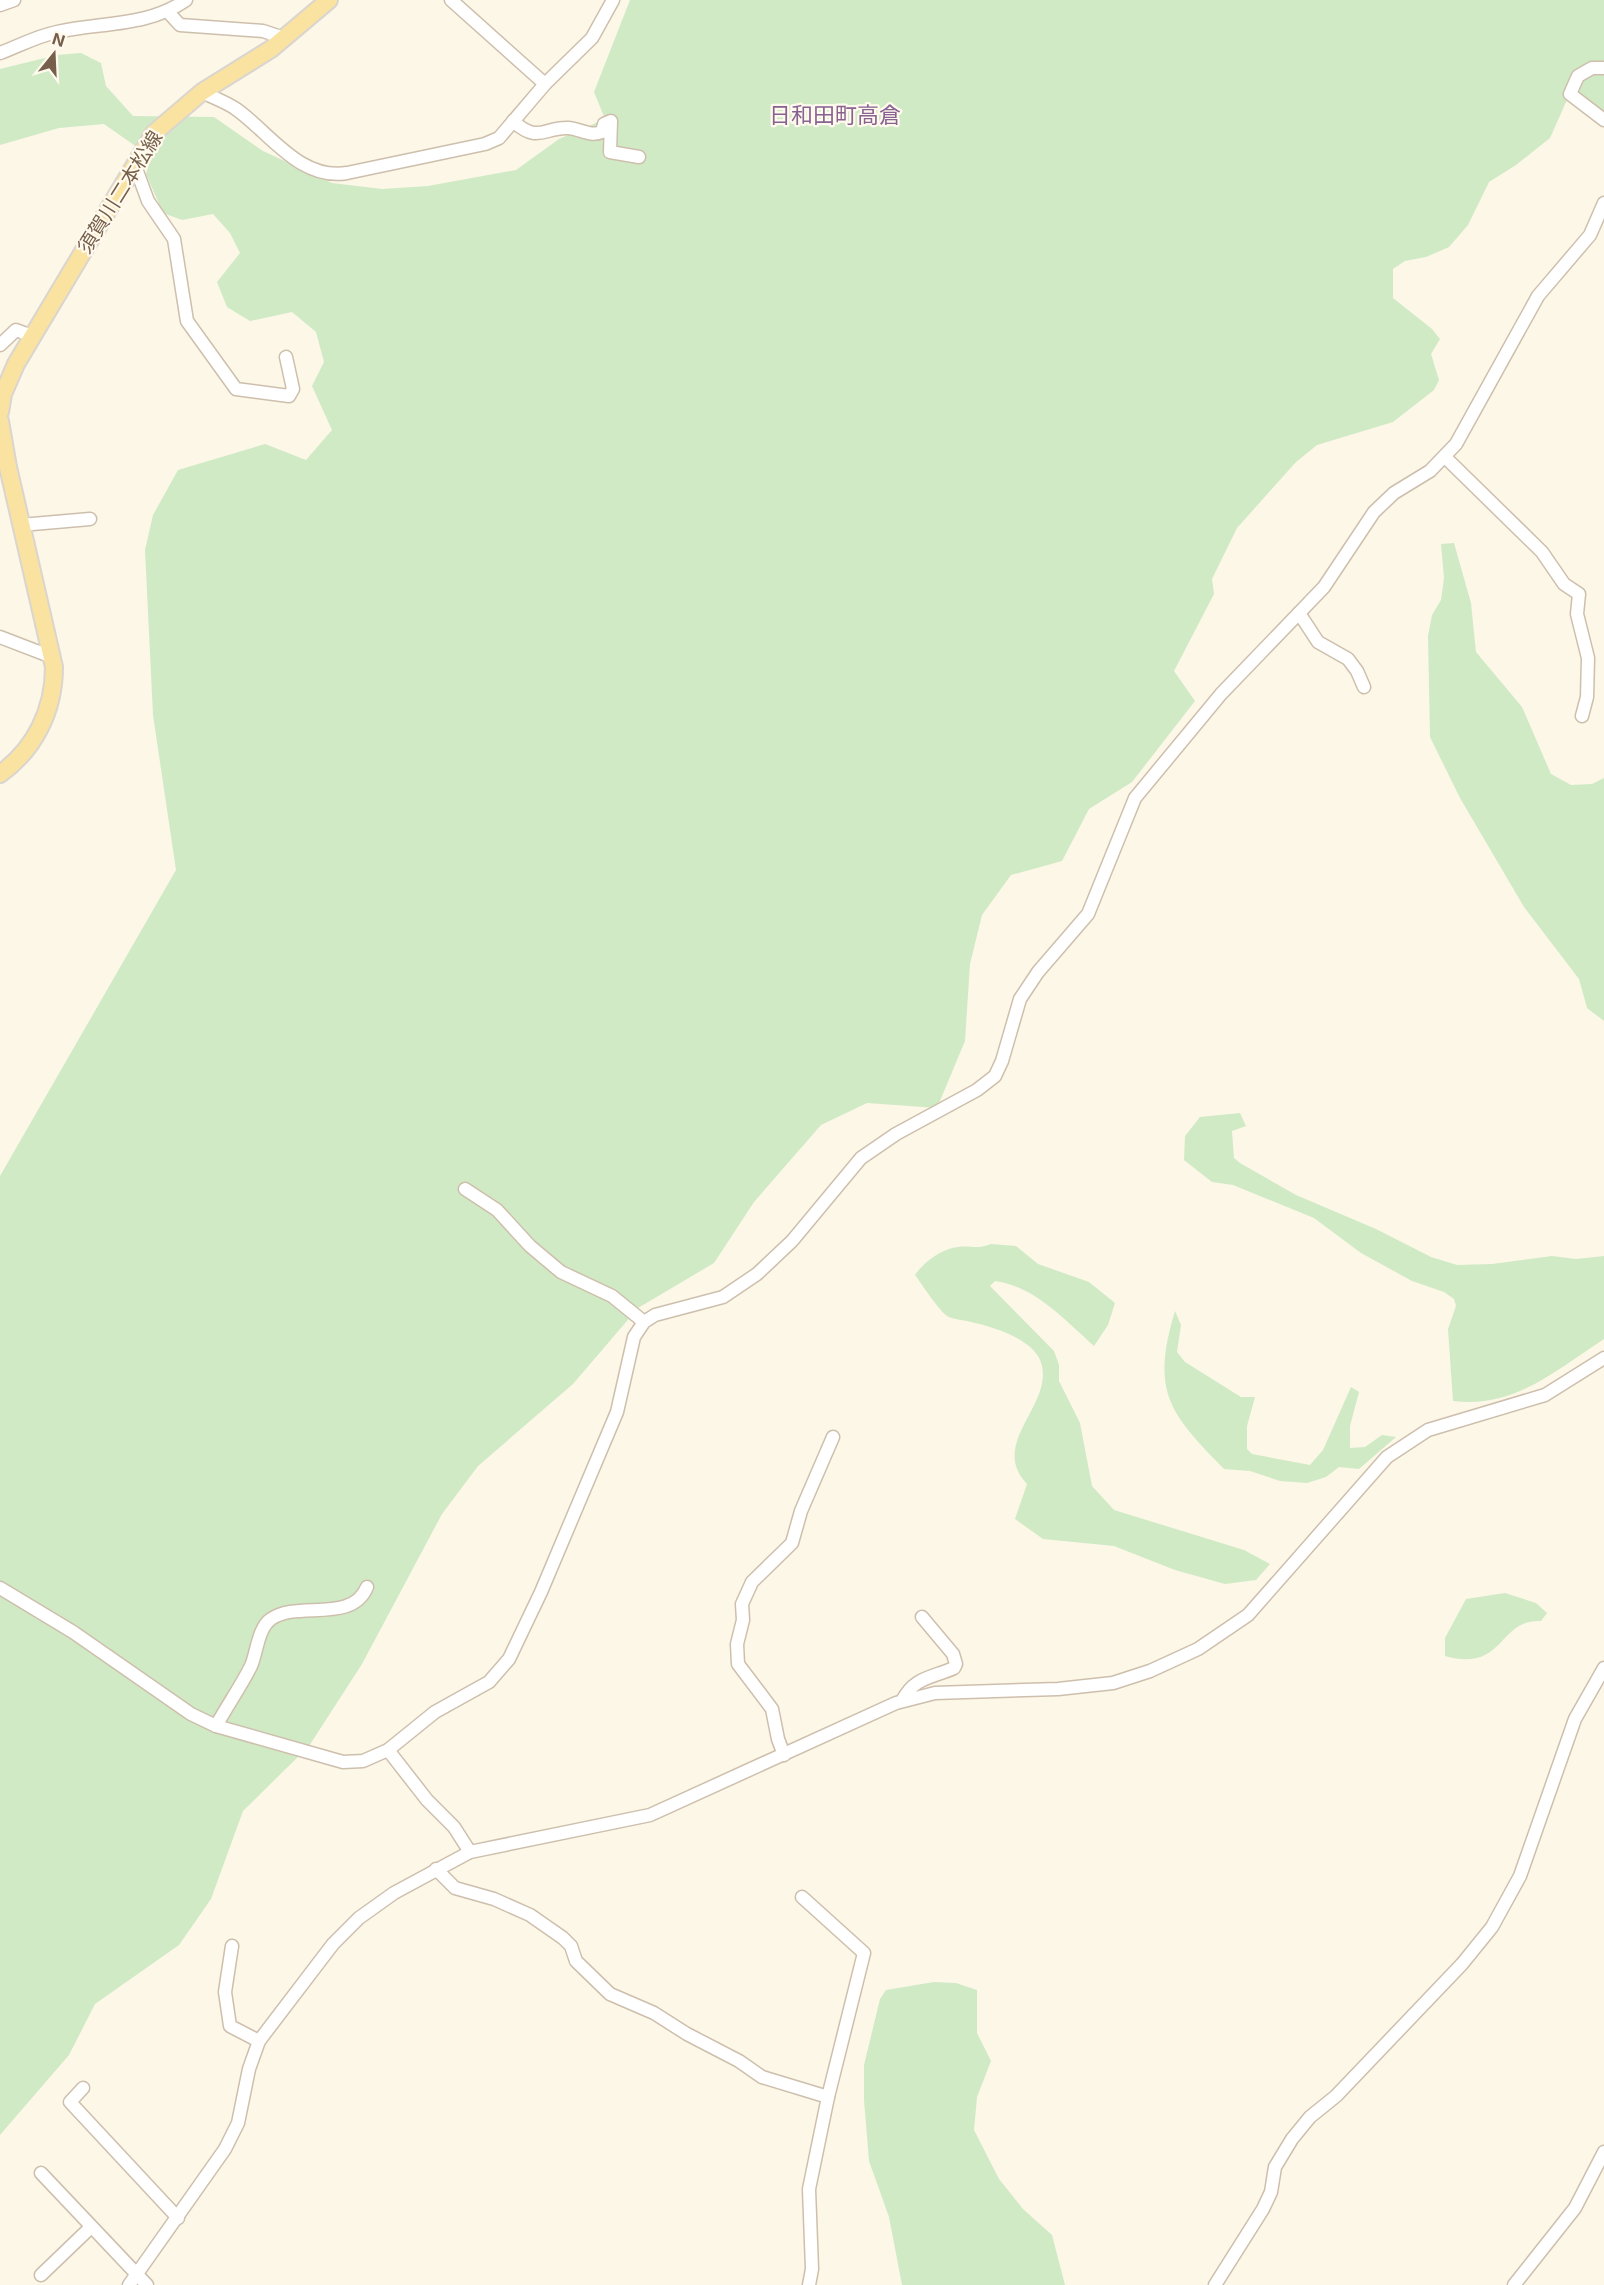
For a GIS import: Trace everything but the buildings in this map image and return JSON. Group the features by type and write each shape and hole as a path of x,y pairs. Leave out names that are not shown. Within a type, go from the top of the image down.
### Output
{"main road":[{"name":"須賀川二本松線","path":"0,412 10,376 32,336 154,133 202,92 284,38 328,0"},
{"path":"0,421 21,525 52,657 54,689 40,728 21,757 0,774"}],"street":[{"path":"0,5 14,0"},
{"path":"0,53 57,32 130,23 168,12 186,0"},
{"path":"451,0 545,84"},
{"path":"202,92 237,110 289,155 306,165 339,174 485,144 499,138 545,84 592,38 613,0"},
{"path":"168,12 180,25 263,31 284,38"},
{"path":"1604,68 1592,68 1578,76 1570,94 1604,120"},
{"path":"513,121 523,130 539,134 564,128 596,135 602,132 604,124 611,121 610,152 639,157"},
{"path":"134,163 148,201 174,239 187,321 236,389 289,396 293,389 286,357"},
{"path":"0,1588 73,1632 190,1714 216,1726 343,1762 363,1761 388,1750 435,1712 489,1682 509,1659 541,1592 617,1412 634,1337 644,1322 655,1315 702,1305 728,1294 777,1256 861,1158 896,1134 977,1090 994,1076 1002,1062 1020,999 1038,972 1088,914 1136,798 1221,694 1324,587 1374,512 1394,493 1430,471 1445,457 1464,431 1510,343 1545,285 1590,235 1604,203"},
{"path":"0,345 16,330 32,336"},
{"path":"1445,457 1542,552 1564,584 1579,594 1577,614 1588,658 1587,697 1582,716"},
{"path":"21,525 90,519"},
{"path":"1299,613 1318,642 1348,659 1357,671 1364,687"},
{"path":"0,638 52,657"},
{"path":"465,1189 497,1210 530,1246 561,1272 587,1287 612,1296 644,1322"},
{"path":"133,2280 214,2169 233,2135 243,2107 249,2069 259,2041 345,1930 394,1893 470,1852 650,1815 711,1785 784,1755 902,1701 935,1693 1058,1689 1113,1683 1150,1671 1198,1649 1248,1615 1387,1456 1404,1443 1449,1422 1532,1401 1604,1358"},
{"path":"784,1755 777,1739 772,1709 738,1664 737,1644 743,1620 742,1604 752,1582 792,1543 801,1511 833,1437"},
{"path":"216,1726 251,1666 264,1628 270,1619 309,1610 345,1606 364,1594 367,1587"},
{"path":"902,1701 914,1683 954,1668 956,1664 953,1654 922,1617"},
{"path":"1215,2285 1263,2209 1271,2192 1275,2167 1292,2139 1310,2117 1336,2096 1462,1964 1498,1918 1520,1875 1575,1719 1604,1668"},
{"path":"388,1750 427,1800 454,1827 470,1852"},
{"path":"436,1869 455,1888 494,1899 530,1915 563,1938 571,1946 576,1961 610,1994 654,2013 687,2034 739,2061 762,2077 828,2097"},
{"path":"802,1897 864,1953 828,2097 809,2190 813,2269 809,2285"},
{"path":"232,1946 225,1992 228,2020 230,2026 259,2041"},
{"path":"83,2088 70,2102 178,2218"},
{"path":"1514,2285 1575,2208 1604,2152"},
{"path":"41,2173 91,2227 133,2280 147,2285"},
{"path":"41,2275 91,2227"}],"green space":[{"path":"630,0 1604,0 1604,116 1570,93 1550,138 1516,165 1489,182 1468,225 1449,247 1426,257 1405,261 1393,269 1393,298 1432,329 1440,339 1431,354 1439,380 1434,390 1393,422 1317,445 1296,462 1237,528 1212,579 1214,594 1174,671 1195,701 1132,782 1089,809 1062,861 1011,875 982,915 970,964 965,1041 937,1108 867,1103 821,1125 754,1202 714,1263 638,1308 573,1384 478,1466 442,1514 362,1664 309,1746 243,1811 211,1899 179,1945 95,2004 69,2055 0,2135 0,1176 176,870 153,715 145,550 153,515 178,470 265,444 306,460 332,430 312,386 324,362 316,332 292,312 250,321 227,307 217,282 240,253 230,233 213,214 182,220 163,213 146,174 151,157 104,124 59,128 0,145 0,69 57,55 81,53 101,63 106,86 133,116 214,117 263,151 332,183 382,189 428,186 516,170 559,139 605,119 594,92"},
{"path":"1454,543 1471,603 1476,652 1522,707 1551,774 1571,785 1592,784 1604,778 1604,1021 1587,1008 1579,979 1524,907 1460,798 1430,737 1428,636 1432,615 1441,600 1444,578 1441,544"},
{"path":"1240,1113 1246,1126 1232,1131 1234,1158 1240,1163 1296,1195 1376,1229 1431,1257 1457,1265 1492,1264 1552,1256 1576,1259 1604,1256 1604,1339 1533,1385 1515,1393 1475,1402 1453,1401 1448,1329 1456,1306 1454,1299 1444,1292 1412,1281 1361,1253 1314,1218 1233,1185 1212,1182 1184,1160 1185,1136 1200,1117"},
{"path":"991,1244 1016,1246 1038,1264 1089,1282 1115,1303 1108,1325 1094,1346 1036,1297 1009,1284 995,1281 990,1286 1054,1351 1059,1365 1059,1381 1080,1423 1092,1486 1114,1510 1244,1550 1270,1564 1256,1580 1225,1584 1175,1570 1114,1546 1043,1539 1015,1519 1027,1484 1017,1469 1015,1454 1017,1440 1038,1396 1042,1381 1042,1366 1032,1349 1013,1336 991,1327 949,1317 936,1304 915,1275 923,1265 945,1250"},
{"path":"1175,1311 1181,1325 1177,1352 1185,1362 1241,1397 1255,1397 1247,1426 1247,1449 1252,1454 1310,1465 1323,1450 1351,1387 1359,1392 1350,1426 1350,1448 1365,1447 1382,1435 1396,1437 1359,1469 1339,1467 1326,1477 1307,1483 1280,1481 1250,1471 1224,1469 1189,1432 1170,1399 1165,1381 1165,1361"},
{"path":"1505,1593 1536,1603 1547,1613 1541,1621 1527,1622 1516,1628 1490,1652 1479,1657 1465,1659 1445,1656 1445,1638 1466,1599"},
{"path":"934,1982 956,1983 977,1990 977,2033 991,2061 977,2097 974,2130 999,2179 1023,2209 1052,2235 1065,2285 902,2285 889,2217 869,2161 864,2100 864,2065 880,1999 886,1990"}],"district":[{"name":"日和田町高倉","path":"835,115"}]}
